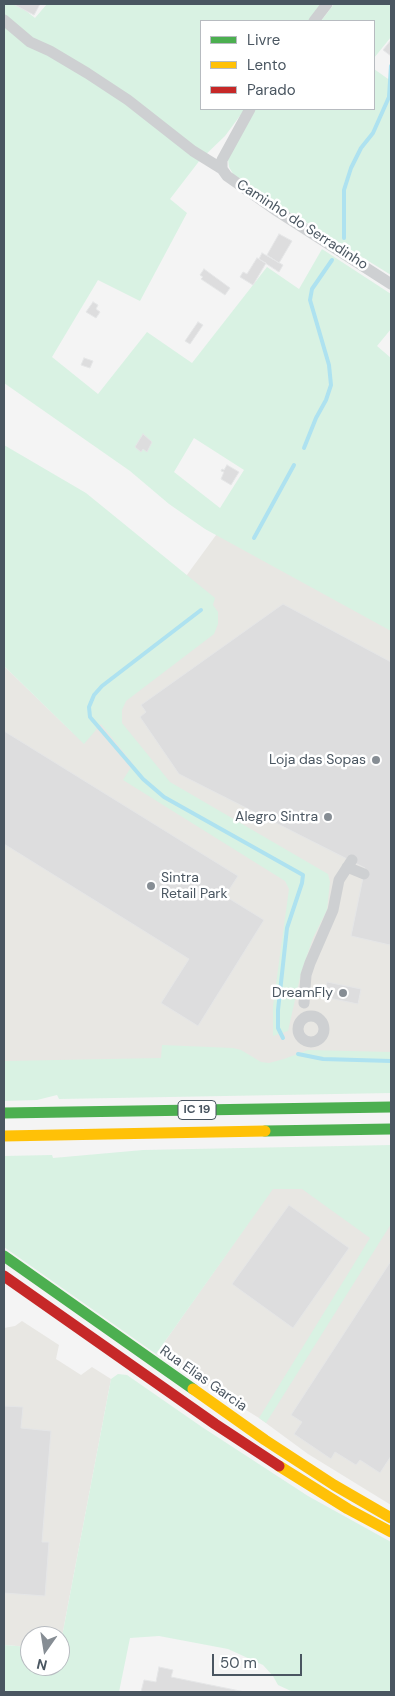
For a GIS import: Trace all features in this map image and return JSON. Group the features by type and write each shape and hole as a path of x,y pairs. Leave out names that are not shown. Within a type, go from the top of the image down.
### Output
{"main road":[{"name":"IC 19","path":"4,1114 391,1107"},
{"name":"IC 19","path":"4,1136 391,1130"},
{"name":"Rua Elias Garcia","path":"4,1256 103,1328 265,1440 334,1485 391,1518"},
{"path":"4,1276 215,1424 348,1509 391,1532"}],"street":[{"path":"315,20 327,4"},
{"name":"Caminho do Serradinho","path":"4,20 14,31 30,42 50,51 128,100 193,152 222,169 227,176 274,209 391,284"},
{"path":"222,169 224,154 249,110"},
{"path":"304,1003 304,990 308,969 333,910 339,880 350,863 364,874"}],"shaded area":[{"path":"230,516 391,605 391,1075 4,1079 4,666 72,732"},
{"path":"391,1162 391,1505 308,1454 259,1418 156,1354 284,1172"},
{"path":"22,1321 59,1345 56,1359 81,1375 92,1367 111,1379 64,1626 20,1626 20,1646 4,1645 4,1328 15,1326"}],"green space":[{"path":"4,4 13,4 35,18 47,4 324,4 312,20 200,20 200,110 244,110 225,136 200,160 170,199 187,213 140,301 98,280 52,357 98,394 147,332 192,363 267,267 299,289 322,249 391,294 391,329 377,346 391,358 391,631 205,529 169,504 130,471 4,383","holes":["194,438 244,470 220,508 174,472"]},
{"path":"334,4 391,4 391,37 375,57 375,20 322,20"},
{"path":"375,70 391,81 391,275 236,179 229,167 228,159 254,110 375,110"},
{"path":"4,445 86,493 215,598 213,605 218,612 218,624 214,634 126,701 122,710 122,723 170,782 328,874 330,882 327,910 313,938 301,973 288,1031 273,1036 273,1006 289,889 285,881 123,780 133,764 101,724 84,744 4,666"},
{"path":"162,1045 233,1048 241,1050 261,1062 269,1063 308,1050 391,1052 391,1093 59,1099 57,1095 37,1100 4,1101 4,1061 161,1058"},
{"path":"391,1145 391,1224 266,1423 259,1418 370,1238 302,1189 273,1189 156,1354 4,1247 4,1156 52,1155 53,1158 143,1150"},
{"path":"118,1374 127,1375 202,1427 308,1496 391,1542 391,1692 293,1692 278,1685 263,1665 228,1649 159,1636 130,1638 119,1692 4,1692 4,1645 20,1646 20,1676 70,1676 70,1626 64,1626 111,1379"}],"building":[{"path":"13,4 40,4 34,15"},
{"path":"391,40 391,56 383,50"},
{"path":"279,234 292,241 279,263 267,255"},
{"path":"262,253 283,265 279,272 259,259"},
{"path":"257,258 266,263 253,285 240,277 243,272 247,274"},
{"path":"204,269 230,288 225,295 201,279 203,277 200,275"},
{"path":"93,302 98,305 96,309 100,312 96,318 86,312"},
{"path":"198,322 203,325 190,344 185,341"},
{"path":"84,358 93,361 90,368 81,365"},
{"path":"143,434 152,442 147,452 143,449 141,452 135,447"},
{"path":"227,465 239,472 231,485 221,479 224,472 221,471"},
{"name":"Alegro Sintra","path":"283,604 391,662 390,945 351,936 365,868 179,774 140,717 146,712 141,705"},
{"name":"Sintra Retail Park","path":"4,731 238,876 225,896 264,920 198,1026 161,1003 189,959 4,844"},
{"name":"DreamFly","path":"327,982 361,989 358,1004 324,997"},
{"path":"289,1205 349,1248 293,1328 232,1284"},
{"path":"391,1261 391,1456 380,1473 360,1460 356,1465 335,1452 331,1459 294,1434 302,1422 291,1415"},
{"path":"4,1406 23,1407 21,1428 51,1431 42,1542 49,1542 45,1596 4,1593"},
{"path":"159,1667 173,1670 171,1677 245,1692 141,1692 144,1680 156,1682"}],"waterway":[{"path":"344,238 344,190 351,168 361,148 373,133 389,97 391,66"},
{"path":"304,448 331,385 329,365 310,300 312,289 332,260"},
{"path":"254,538 294,465"},
{"path":"201,610 102,686 94,695 89,707 90,717 143,779 164,797 303,875 287,928 278,1010 278,1028 283,1038"},
{"path":"298,1054 323,1059 391,1061"}],"traffic: fast":[{"path":"4,1113 391,1107"},
{"path":"265,1131 391,1129"},
{"path":"4,1256 193,1389"}],"traffic: slow":[{"path":"4,1136 265,1131"},
{"path":"193,1389 265,1440 334,1485 391,1518"},
{"path":"279,1466 348,1509 391,1532"}],"traffic: jam":[{"path":"4,1276 215,1424 279,1466"}],"place":[{"name":"Loja das Sopas","path":"376,760"},
{"name":"Alegro Sintra","path":"328,817"},
{"name":"Sintra Retail Park","path":"151,886"},
{"name":"DreamFly","path":"343,993"}]}
